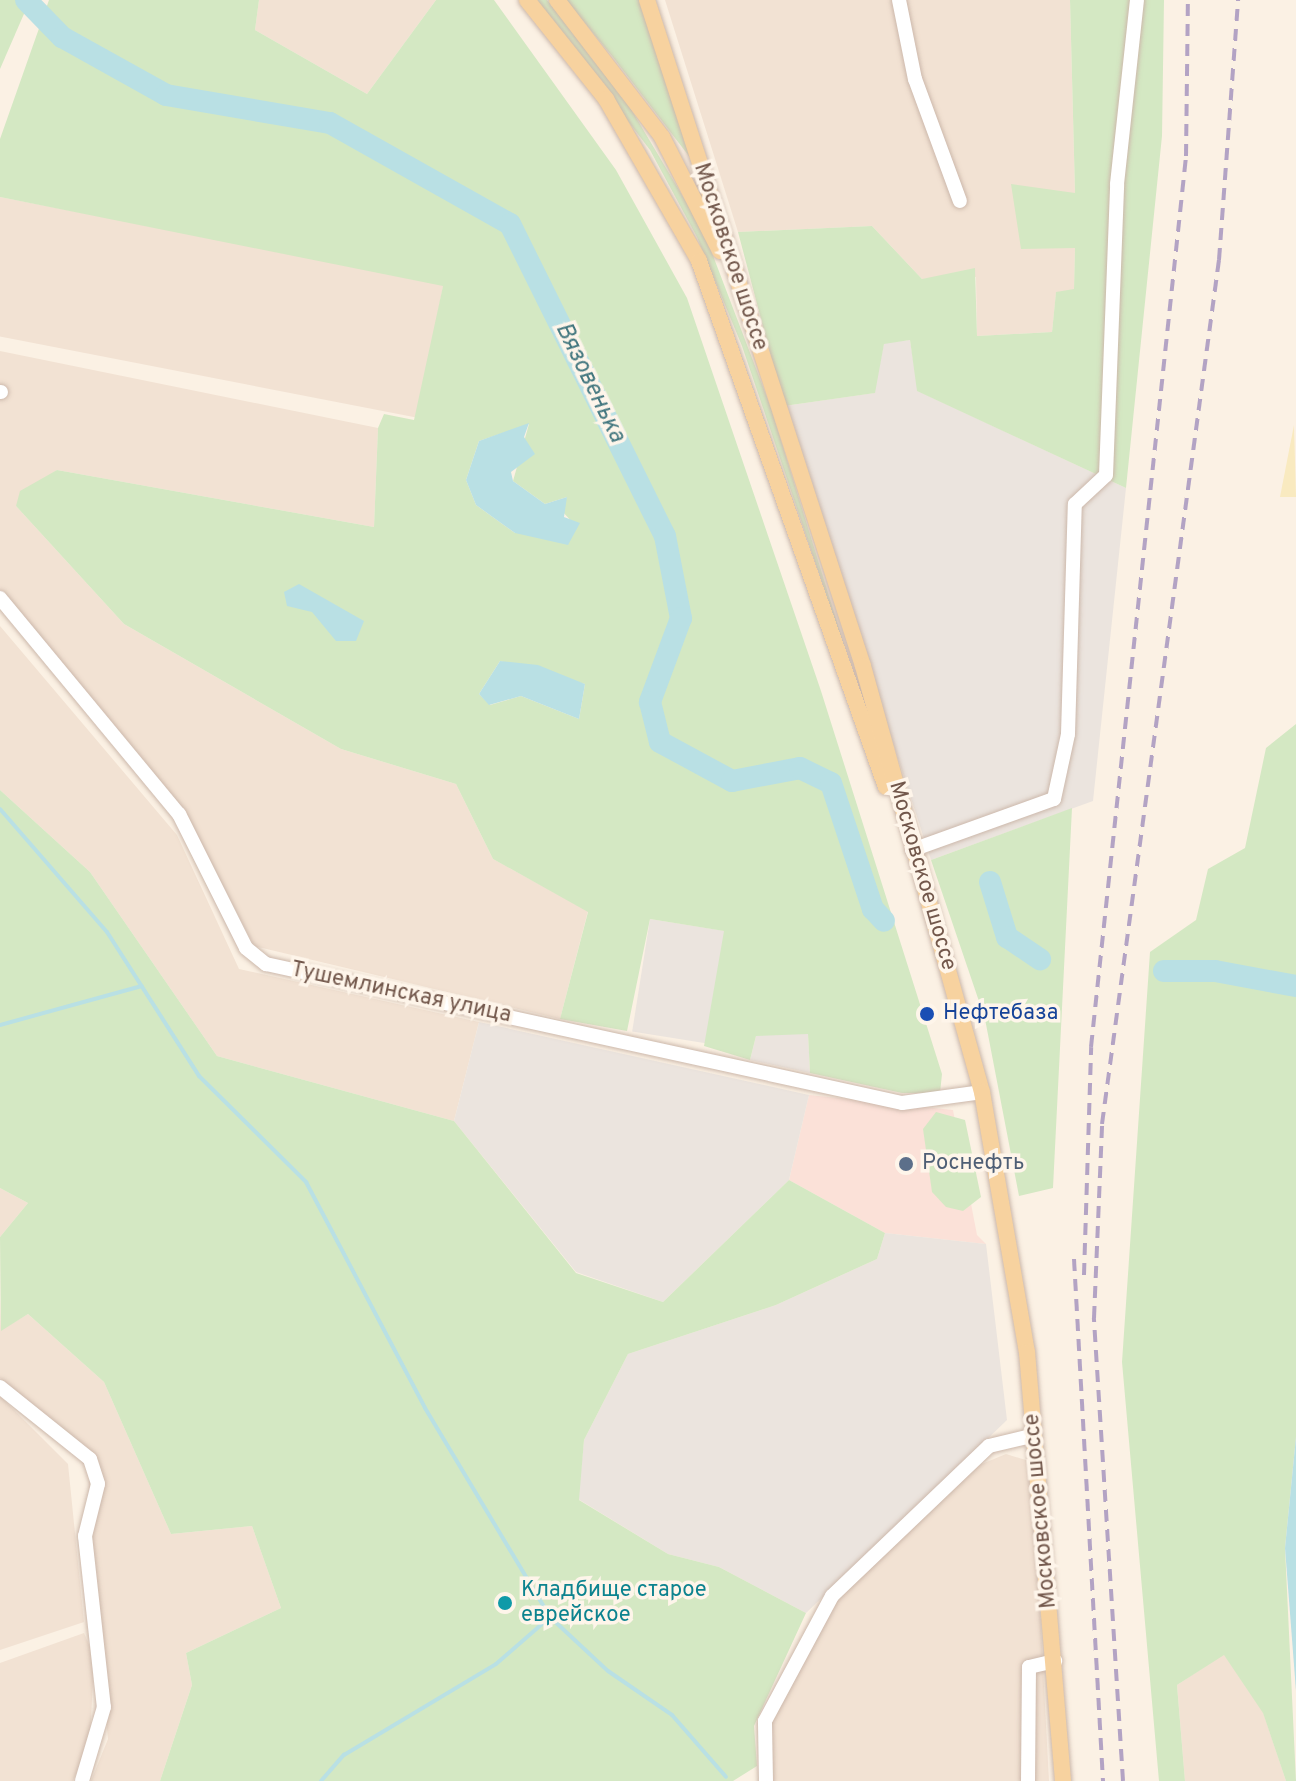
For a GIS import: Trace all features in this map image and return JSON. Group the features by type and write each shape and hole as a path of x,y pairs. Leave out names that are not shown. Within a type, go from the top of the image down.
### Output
{"main road":[{"path":"527,0 606,99 699,261 856,717 910,845"},
{"path":"557,0 662,137 751,317"},
{"name":"Московское шоссе","path":"647,0 863,666 910,845 982,1092 1018,1278 1035,1435 1063,1781"}],"street":[{"path":"899,0 915,79 960,201"},
{"path":"910,845 1054,799 1068,734 1075,504 1106,475 1117,184 1137,0"},
{"name":"Тушемлинская улица","path":"0,598 179,814 246,948 266,964 902,1103 982,1092"},
{"path":"0,1387 90,1459 98,1484 85,1536 104,1707 82,1781"},
{"path":"766,1781 765,1721 832,1596 989,1446 1035,1435"},
{"path":"1028,1781 1029,1667 1055,1661"}],"shaded area":[{"path":"259,0 436,0 367,94 255,30"},
{"path":"665,0 1070,0 1075,194 1012,185 1075,248 1074,290 1056,293 1052,332 977,336 976,277 922,279 872,226 738,232"},
{"path":"0,197 444,283 418,418 0,337"},
{"path":"910,340 918,391 1126,488 1093,801 931,860 784,406 874,393 884,343"},
{"path":"0,351 378,428 374,527 57,470 16,506 124,624 341,749 456,784 493,859 588,911 560,1019 254,946 194,829 0,591"},
{"path":"0,626 177,835 239,969 479,1022 454,1121 217,1056 90,872 0,790"},
{"path":"650,919 725,931 707,1043 632,1032"},
{"path":"479,1022 809,1095 789,1180 663,1302 576,1272 454,1121"},
{"path":"774,1031 808,1034 810,1073 750,1060 756,1036"},
{"path":"809,1095 953,1110 977,1235 986,1244 885,1233 789,1180"},
{"path":"0,1188 28,1203 0,1237"},
{"path":"885,1233 986,1244 1007,1420 806,1613 719,1567 668,1554 578,1499 584,1440 628,1354 776,1305 877,1259"},
{"path":"0,1298 1,1330 28,1314 104,1382 171,1534 252,1526 281,1608 186,1653 192,1685 160,1781 91,1781 108,1739 88,1536 89,1464 0,1378"},
{"path":"0,1396 68,1464 84,1622 0,1650"},
{"path":"1006,1454 1029,1461 1034,1497 1049,1781 772,1781 769,1722 835,1598 977,1466"},
{"path":"84,1633 94,1657 90,1740 73,1781 0,1781 0,1663"},
{"path":"1224,1654 1263,1712 1286,1781 1185,1781 1177,1685"}],"green space":[{"path":"0,0 30,0 0,69"},
{"path":"49,0 259,0 255,30 367,94 436,0 494,0 616,170 687,298 821,691 942,1074 940,1093 902,1093 810,1073 808,1034 756,1036 750,1060 704,1046 724,931 650,919 627,1031 560,1019 588,912 493,859 456,784 341,749 124,624 16,506 20,491 57,470 374,527 378,428 384,414 414,420 443,286 0,197 0,139","holes":["529,424 513,481 545,504 567,497 561,510 573,523 515,533 476,505 466,480 479,441","500,661 585,684 579,719 521,696 490,705 479,694"]},
{"path":"536,0 547,0 622,94 704,232 771,408 854,677 742,346 697,237 650,150"},
{"path":"566,0 641,0 695,164 612,56"},
{"path":"1070,0 1164,0 1162,136 1126,488 917,391 910,340 884,344 875,393 784,406 738,232 872,226 922,279 975,268 977,336 1052,332 1056,292 1074,289 1075,248 1021,249 1011,184 1075,193"},
{"path":"1296,724 1296,1437 1285,1548 1296,1781 1286,1781 1263,1713 1224,1655 1177,1685 1185,1781 1159,1781 1122,1362 1150,952 1196,920 1208,869 1245,848 1266,748"},
{"path":"0,790 90,872 217,1056 454,1121 576,1273 663,1302 789,1180 885,1233 877,1259 776,1305 628,1354 584,1440 579,1500 668,1554 719,1567 806,1613 754,1726 757,1766 733,1781 160,1781 192,1685 186,1653 281,1608 252,1526 171,1534 104,1382 28,1314 1,1331 0,1237 28,1203 0,1188"},
{"path":"1072,808 1053,1188 1019,1196 985,1019 931,860"},
{"path":"936,1112 965,1120 981,1197 963,1211 946,1207 932,1192 923,1129"}],"sand":[{"path":"1294,425 1296,497 1280,497"}],"water":[{"path":"529,423 524,437 535,454 511,472 513,481 545,504 567,497 564,517 580,523 568,545 515,533 476,505 466,480 479,441"},
{"path":"299,584 364,621 356,641 336,641 312,612 287,606 284,592"},
{"path":"500,661 538,665 585,684 579,719 521,696 489,705 479,694"},
{"path":"1296,1437 1296,1691 1285,1548"}],"waterway":[{"name":"Вязовенька","path":"26,0 62,37 166,95 330,123 510,224 665,536 681,618 650,702 660,742 732,781 800,768 831,783 873,909 884,921"},
{"path":"0,809 107,932 199,1076 306,1182 425,1408 550,1617 608,1671 672,1715 726,1777"},
{"name":"Вязовенька","path":"990,882 1007,937 1040,959"},
{"name":"Вязовенька","path":"1164,971 1215,971 1296,986"},
{"path":"0,1025 142,986"},
{"path":"321,1781 344,1755 496,1664 550,1617"}],"railway":[{"path":"1084,1275 1091,1047 1186,156 1188,0"},
{"path":"1123,1781 1094,1318 1102,1124 1219,260 1238,0"},
{"path":"1074,1259 1103,1781"}],"place":[{"name":"Нефтебаза","path":"927,1014"},
{"name":"Роснефть","path":"906,1164"},
{"name":"Кладбище старое еврейское","path":"505,1603"}]}
